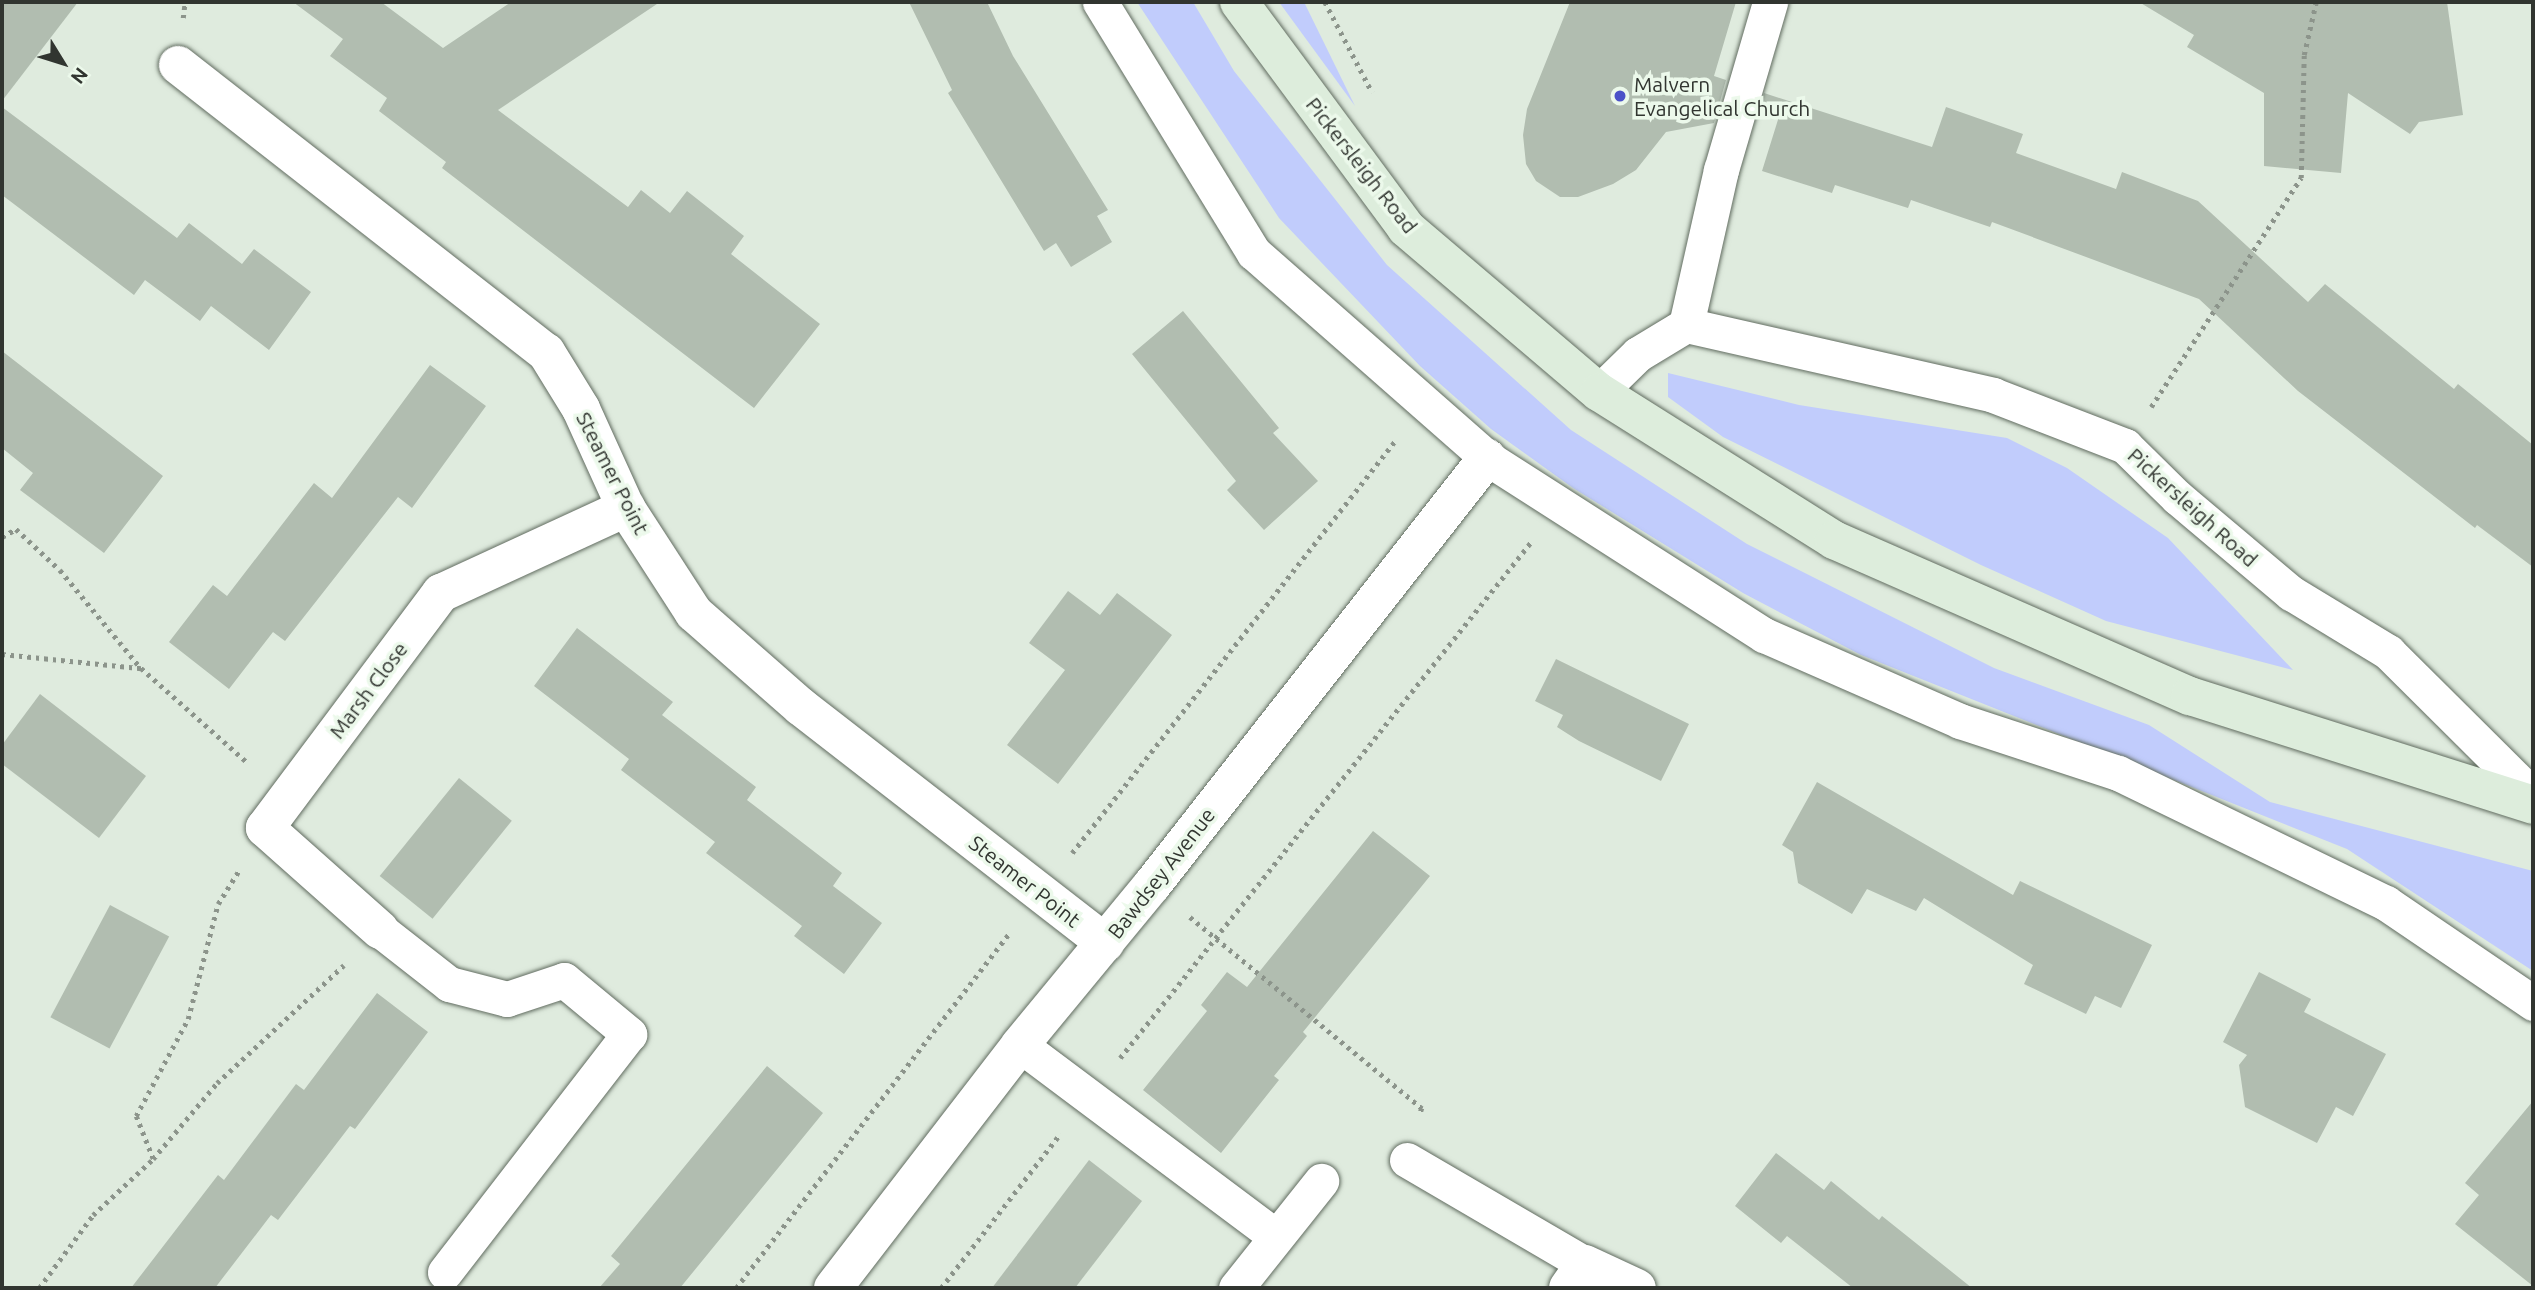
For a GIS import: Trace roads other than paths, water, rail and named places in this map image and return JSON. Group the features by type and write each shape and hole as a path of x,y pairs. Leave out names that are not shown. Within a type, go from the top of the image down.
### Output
{"main road":[{"name":"Pickersleigh Road","path":"1239,2 1406,228 1599,392 1833,540 2190,696 2533,805"}],"street":[{"name":"Steamer Point","path":"178,65 546,352 581,409 626,508 694,613 801,707 1105,943"},
{"name":"Bawdsey Avenue","path":"833,1288 1020,1045 1152,885 1487,458"},
{"name":"Marsh Close","path":"380,930 265,828 441,593 626,508"},
{"path":"1576,1276 1637,1288"}],"lane":[{"path":"1100,2 1254,253 1487,458 1562,503 1764,635 1960,721 2118,773 2386,903 2533,1003"},
{"path":"1599,392 1638,354 1686,325 1721,170 1770,2"},
{"name":"Pickersleigh Road","path":"1686,325 1993,395 2126,446 2179,498 2291,593 2388,652 2533,796"},
{"path":"380,930 449,984 507,999 564,980 629,1034 445,1272"},
{"path":"1020,1045 1274,1235"},
{"path":"1407,1160 1576,1276"},
{"path":"1236,1288 1274,1235 1321,1181"}],"place":[{"name":"Malvern Evangelical Church","path":"1620,96"}]}
